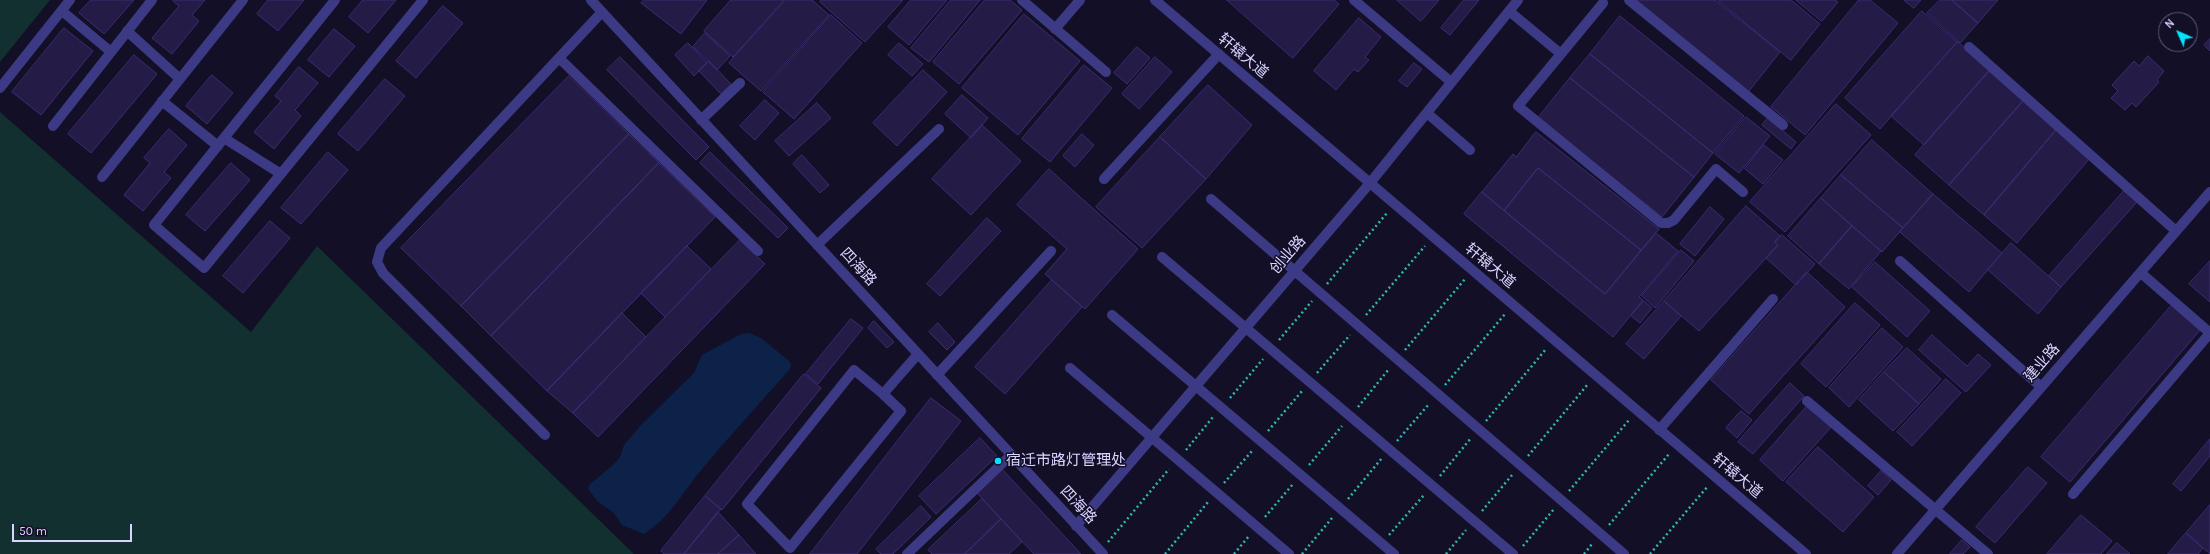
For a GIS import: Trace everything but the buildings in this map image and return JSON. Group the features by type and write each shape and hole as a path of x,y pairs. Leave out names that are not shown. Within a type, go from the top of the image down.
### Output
{"street":[{"path":"0,88 70,0"},
{"path":"53,126 152,0"},
{"path":"102,177 242,0"},
{"path":"335,0 154,225 204,268 422,0"},
{"name":"四海路","path":"591,0 1101,552"},
{"path":"1022,0 1106,72"},
{"path":"1055,29 1080,0"},
{"name":"轩辕大道","path":"1155,0 1806,554"},
{"path":"1354,0 1452,82"},
{"name":"创业路","path":"1076,526 1370,183 1518,0"},
{"path":"1629,0 1783,125"},
{"path":"1603,3 1518,106 1661,223 1668,223 1674,220 1716,169 1743,192"},
{"path":"62,11 111,52"},
{"path":"1509,11 1561,54"},
{"path":"545,435 383,273 377,262 381,248 602,12"},
{"path":"127,32 180,79"},
{"path":"1970,47 2176,231"},
{"path":"1104,179 1219,54"},
{"path":"559,58 758,251"},
{"path":"701,120 740,83"},
{"path":"162,101 218,146"},
{"path":"1427,112 1470,150"},
{"path":"817,245 939,129"},
{"path":"224,138 280,174"},
{"name":"建业路","path":"1897,554 2210,192"},
{"path":"1211,199 1624,554"},
{"path":"937,375 1051,251"},
{"path":"1162,257 1513,554"},
{"path":"1900,261 2041,387"},
{"path":"2073,494 2210,333 2140,273"},
{"path":"1659,430 1773,299"},
{"path":"1112,315 1394,554"},
{"path":"883,394 918,354"},
{"path":"1070,368 1289,554"},
{"path":"854,370 883,394 901,411 790,548 747,504 854,370"},
{"path":"1806,401 1988,554"},
{"path":"907,554 1011,455"}],"path":[{"path":"1101,552 1394,204"},
{"path":"1165,554 1433,237"},
{"path":"1301,554 1513,305"},
{"path":"1382,544 1554,340"},
{"path":"1521,548 1637,411"},
{"path":"1584,554 1676,444"},
{"path":"1650,554 1715,477"}],"green space":[{"path":"0,0 50,0 0,62"},
{"path":"0,112 251,332 317,246 634,554 0,554"}],"water":[{"path":"749,333 761,338 789,361 791,365 790,369 735,430 662,520 644,534 622,525 613,512 598,502 588,489 589,485 613,465 620,457 624,445 642,424 694,373 702,355 741,334"}],"place":[{"name":"宿迁市路灯管理处","path":"998,461"}]}
